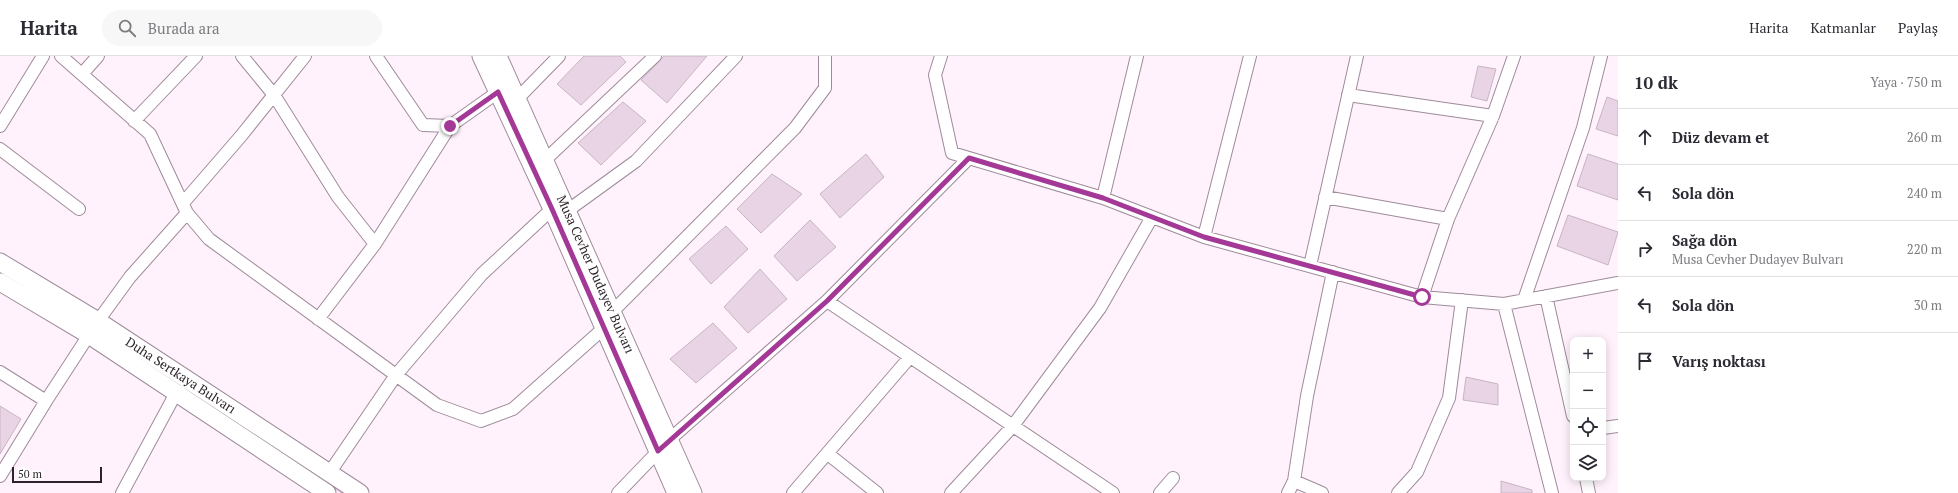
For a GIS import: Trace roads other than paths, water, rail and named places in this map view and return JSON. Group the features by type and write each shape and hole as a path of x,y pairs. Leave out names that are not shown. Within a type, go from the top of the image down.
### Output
{"main road":[{"name":"Musa Cevher Dudayev Bulvarı","path":"481,56 498,92 612,312 663,445 676,493"},
{"name":"Musa Cevher Dudayev Bulvarı","path":"498,56 545,160 560,210 604,328 663,445 693,493"},
{"name":"Duha Sertkaya Bulvarı","path":"0,262 98,321 360,493"},
{"name":"Duha Sertkaya Bulvarı","path":"0,282 89,335 327,493"}],"street":[{"path":"0,126 43,56"},
{"path":"61,56 150,134 185,208 209,239 437,405 481,421 513,409 604,328"},
{"path":"82,74 98,56"},
{"path":"134,121 196,56"},
{"path":"242,56 274,95 338,197 375,244"},
{"path":"1,471 98,321 130,277 305,56"},
{"path":"376,56 423,125 450,126"},
{"path":"517,99 559,56"},
{"path":"545,160 655,56"},
{"path":"330,472 396,375 482,274 560,210 636,161 736,56"},
{"path":"612,312 795,128 825,88 825,56"},
{"path":"941,56 935,75 952,153 1103,198 1204,237 1422,297 1504,304 1618,283"},
{"path":"1103,198 1137,56"},
{"path":"1204,237 1250,56"},
{"path":"1310,266 1357,56"},
{"path":"1422,297 1448,219 1493,116 1514,56"},
{"path":"1524,300 1583,128 1602,56"},
{"path":"318,319 375,244 450,126 498,92"},
{"path":"1348,95 1493,116"},
{"path":"0,149 79,209"},
{"path":"618,493 663,445 827,301 969,158"},
{"path":"1325,197 1448,219"},
{"path":"951,493 1012,427 1100,308 1152,217"},
{"path":"1288,493 1294,481 1307,396 1333,272"},
{"path":"1546,296 1571,409"},
{"path":"1398,493 1417,472 1449,398 1462,300"},
{"path":"827,301 1012,427 1113,493"},
{"path":"1504,304 1552,493"},
{"path":"793,493 910,357"},
{"path":"0,372 46,401"},
{"path":"122,493 176,393"},
{"path":"1606,428 1618,426"},
{"path":"828,454 877,493"},
{"path":"1160,493 1173,478"},
{"path":"1294,481 1322,493"},
{"path":"1586,481 1588,493"}]}
